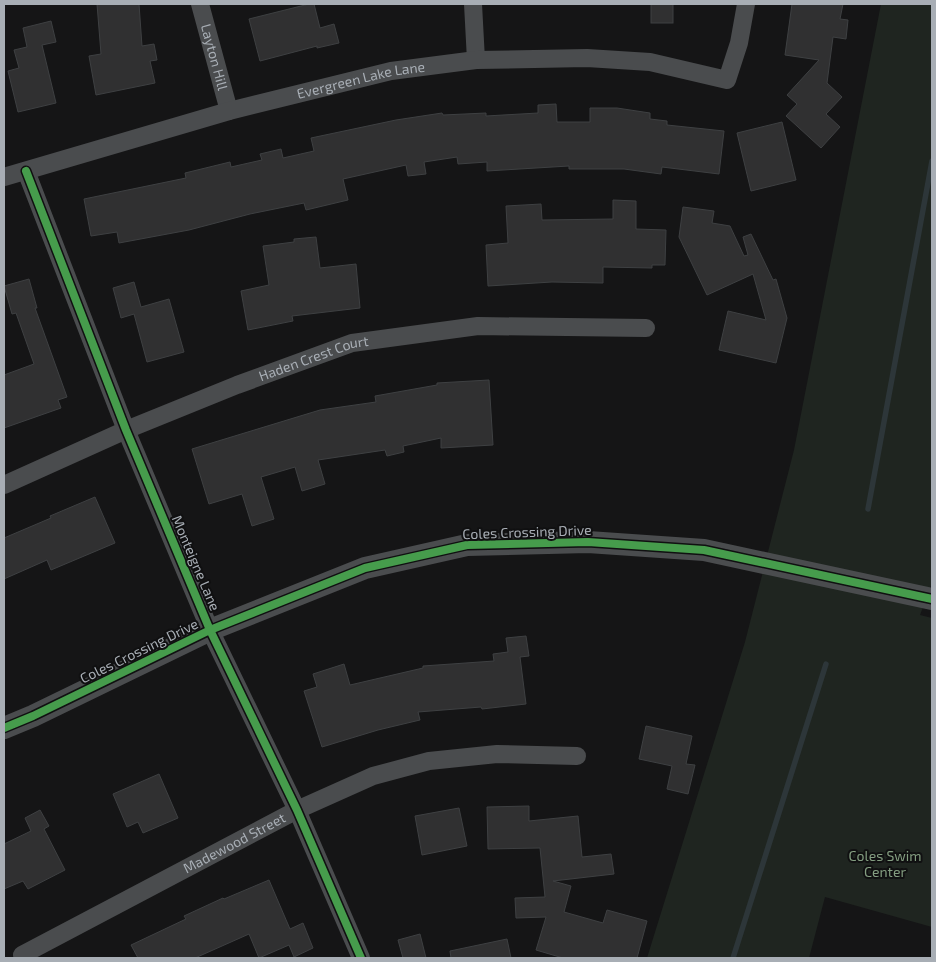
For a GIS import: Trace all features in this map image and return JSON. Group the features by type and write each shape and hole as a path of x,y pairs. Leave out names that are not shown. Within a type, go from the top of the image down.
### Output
{"street":[{"name":"Layton Hill","path":"200,4 229,111"},
{"path":"473,4 476,60"},
{"name":"Evergreen Lake Lane","path":"4,177 229,111 391,71 476,60 587,58 650,62 727,80 739,43 746,4"},
{"name":"Monteigne Lane","path":"26,170 126,430 210,630 297,810 361,958"},
{"name":"Haden Crest Court","path":"4,484 126,430 237,385 352,343 478,326 646,328"},
{"name":"Coles Crossing Drive","path":"4,728 33,716 210,630 365,568 467,544 588,542 704,550 932,599"},
{"name":"Madewood Street","path":"22,955 297,810 373,776 429,761 497,754 577,756"}],"green space":[{"name":"Coles Swim Center","path":"881,4 932,4 932,583 920,615 932,618 932,927 825,897 809,958 647,958 745,642 794,450"}],"building":[{"path":"97,4 139,4 142,46 154,44 157,60 150,61 155,83 96,95 89,56 101,54"},
{"path":"314,4 320,28 334,24 339,43 317,48 317,46 260,61 249,19"},
{"path":"651,4 673,4 673,23 651,23"},
{"path":"792,4 843,4 840,19 848,20 846,39 833,37 827,83 842,97 826,114 840,127 821,148 786,116 797,104 787,95 819,60 785,55"},
{"path":"51,21 56,42 42,45 56,103 18,112 8,71 19,68 14,50 27,47 23,28"},
{"path":"556,104 557,122 590,122 590,108 617,108 650,113 650,119 667,121 667,125 724,131 719,174 662,167 661,174 624,169 569,169 569,166 487,171 487,162 458,164 457,157 424,162 426,174 408,176 406,165 343,179 348,200 306,210 304,203 250,214 189,230 119,243 117,232 91,236 84,199 186,178 185,173 230,162 231,167 262,160 260,154 281,149 283,158 314,151 311,138 396,120 442,113 443,115 486,113 486,116 538,113 538,105"},
{"path":"782,122 796,180 751,191 737,133"},
{"path":"613,200 636,201 636,229 666,230 665,265 652,265 652,268 603,267 603,283 552,282 488,286 486,245 508,243 506,206 541,204 542,220 613,219"},
{"path":"683,207 714,211 712,223 730,226 744,256 748,255 743,237 751,234 773,280 776,279 787,318 776,363 719,350 728,311 766,320 753,274 707,295 679,237"},
{"path":"316,237 320,268 356,264 360,308 292,316 293,321 248,330 241,291 269,285 263,246 294,242 294,239"},
{"path":"29,279 37,308 35,308 67,397 58,400 61,408 4,428 4,375 34,364 16,313 12,314 4,286"},
{"path":"134,282 141,307 169,299 184,352 147,362 134,314 121,318 113,288"},
{"path":"489,380 493,445 441,448 441,438 403,446 404,452 387,456 385,450 318,460 325,484 302,491 295,467 261,477 274,519 252,526 242,494 209,504 192,449 320,410 376,402 375,396 437,385 437,383"},
{"path":"95,497 115,543 51,570 47,560 4,579 4,538"},
{"path":"526,636 529,656 520,657 526,704 482,709 481,707 418,712 420,720 378,730 322,747 304,691 317,687 313,674 344,664 350,685 423,668 423,666 494,661 493,654 508,652 506,638"},
{"path":"646,726 692,736 686,764 695,765 688,794 667,789 672,766 639,759"},
{"path":"159,774 178,818 143,833 138,822 127,827 113,794"},
{"path":"529,806 529,821 578,816 582,857 611,854 614,874 553,881 571,886 564,912 603,923 607,910 647,921 637,958 563,958 536,950 546,917 516,918 515,898 545,897 540,848 488,849 487,807"},
{"path":"459,808 467,846 422,855 415,816"},
{"path":"40,810 49,826 44,829 65,870 28,889 23,881 4,889 4,844 31,831 25,818"},
{"path":"269,880 290,929 303,923 313,948 294,957 289,945 259,958 249,934 195,958 138,958 131,945 186,919 184,916"},
{"path":"420,934 426,958 403,958 398,940"},
{"path":"507,939 511,958 451,958 450,951"}],"waterway":[{"path":"868,509 932,161"},
{"path":"733,958 826,664"}],"cycle path":[{"path":"26,171 126,430 210,630 297,810 361,958"},
{"path":"4,728 33,716 210,630 365,568 467,545 588,542 704,550 932,599"}]}
